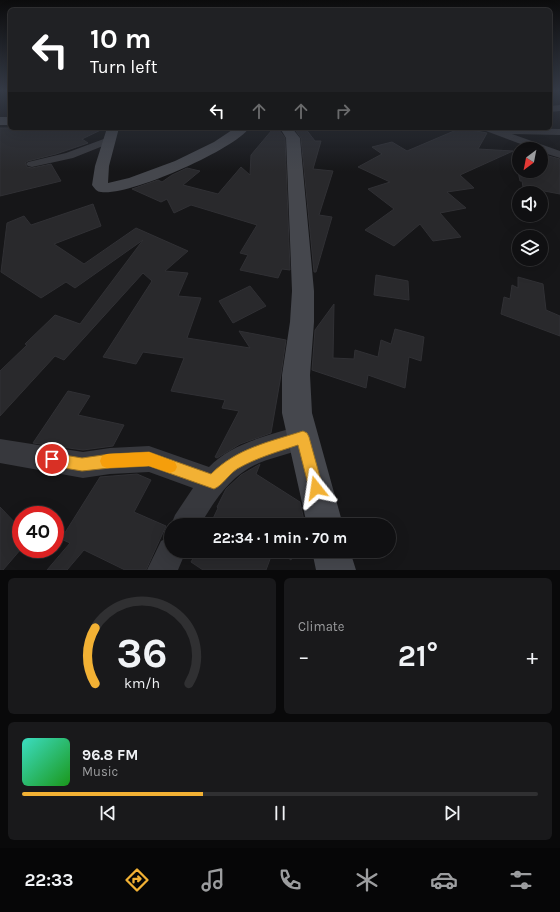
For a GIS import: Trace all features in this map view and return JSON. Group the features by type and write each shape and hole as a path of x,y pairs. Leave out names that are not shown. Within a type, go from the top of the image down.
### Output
{"street":[{"path":"111,134 100,181 100,185 103,188 114,187 144,178 207,153 240,130"},
{"path":"287,130 293,138 303,291 302,322 296,375 297,413 323,518"},
{"path":"493,130 560,155"},
{"path":"501,130 560,132"},
{"path":"32,164 69,156 111,134"},
{"path":"190,518 214,482 227,468 248,456 303,437"},
{"path":"0,451 82,464 149,459 214,482"},
{"path":"162,570 168,558"},
{"path":"333,558 336,570"}],"building":[{"path":"0,128 8,128 8,130 101,130 82,139 88,143 25,163 27,167 32,168 51,164 61,181 0,196"},
{"path":"272,130 279,130 285,138 290,270 282,269 278,278 240,270 248,255 240,253 257,225 191,205 174,213 167,199 161,202 132,189 158,180 162,182 172,175 187,168 200,171 183,185 218,194 241,167 250,175 251,155"},
{"path":"295,130 307,130 315,141 321,141 313,169 333,171 319,215 332,217 316,272 314,272 301,138"},
{"path":"456,130 471,130 487,133 478,149 512,151 460,175 474,188 447,192 466,208 440,213 461,237 433,241 420,224 394,246 365,230 394,209 368,189 390,182 358,167 382,154 372,147 392,142 407,151"},
{"path":"548,156 560,159 560,194 548,192 548,186 523,186 522,181 520,181 519,178 548,178"},
{"path":"93,204 101,226 54,244 84,264 136,228 188,251 165,271 188,273 178,296 201,298 187,338 250,348 239,331 286,340 271,433 240,444 217,458 215,457 239,411 222,408 225,400 171,391 184,358 143,352 136,364 103,357 152,281 143,273 64,360 55,356 0,416 0,371 55,315 80,324 143,240 75,288 66,282 41,298 1,272 7,223 24,216 31,225"},
{"path":"376,275 408,281 409,300 374,295"},
{"path":"518,277 543,284 546,310 560,316 560,336 501,314 504,297 510,299 512,285 518,288"},
{"path":"250,286 266,306 233,323 219,301"},
{"path":"334,304 333,358 354,359 355,350 378,357 381,340 391,344 395,329 424,337 421,361 409,357 405,388 368,375 366,388 312,370 315,330"},
{"path":"68,391 90,396 78,415 124,425 113,446 83,450 33,443"},
{"path":"260,464 256,474 300,502 303,518 213,518 226,489 241,475"},
{"path":"137,474 151,480 134,512 164,525 164,530 146,570 125,570 84,550 67,570 47,570 57,558 64,558 64,550 70,543 64,540 64,534 100,477"},
{"path":"0,507 12,520 12,558 13,558 3,570 0,570"},
{"path":"193,558 270,558 266,570 203,570 191,562"}],"slow traffic":[{"path":"107,461 149,459 170,467"}],"route":[{"path":"52,459 82,464 149,459 214,482 227,468 248,456 303,437 316,488"}]}
